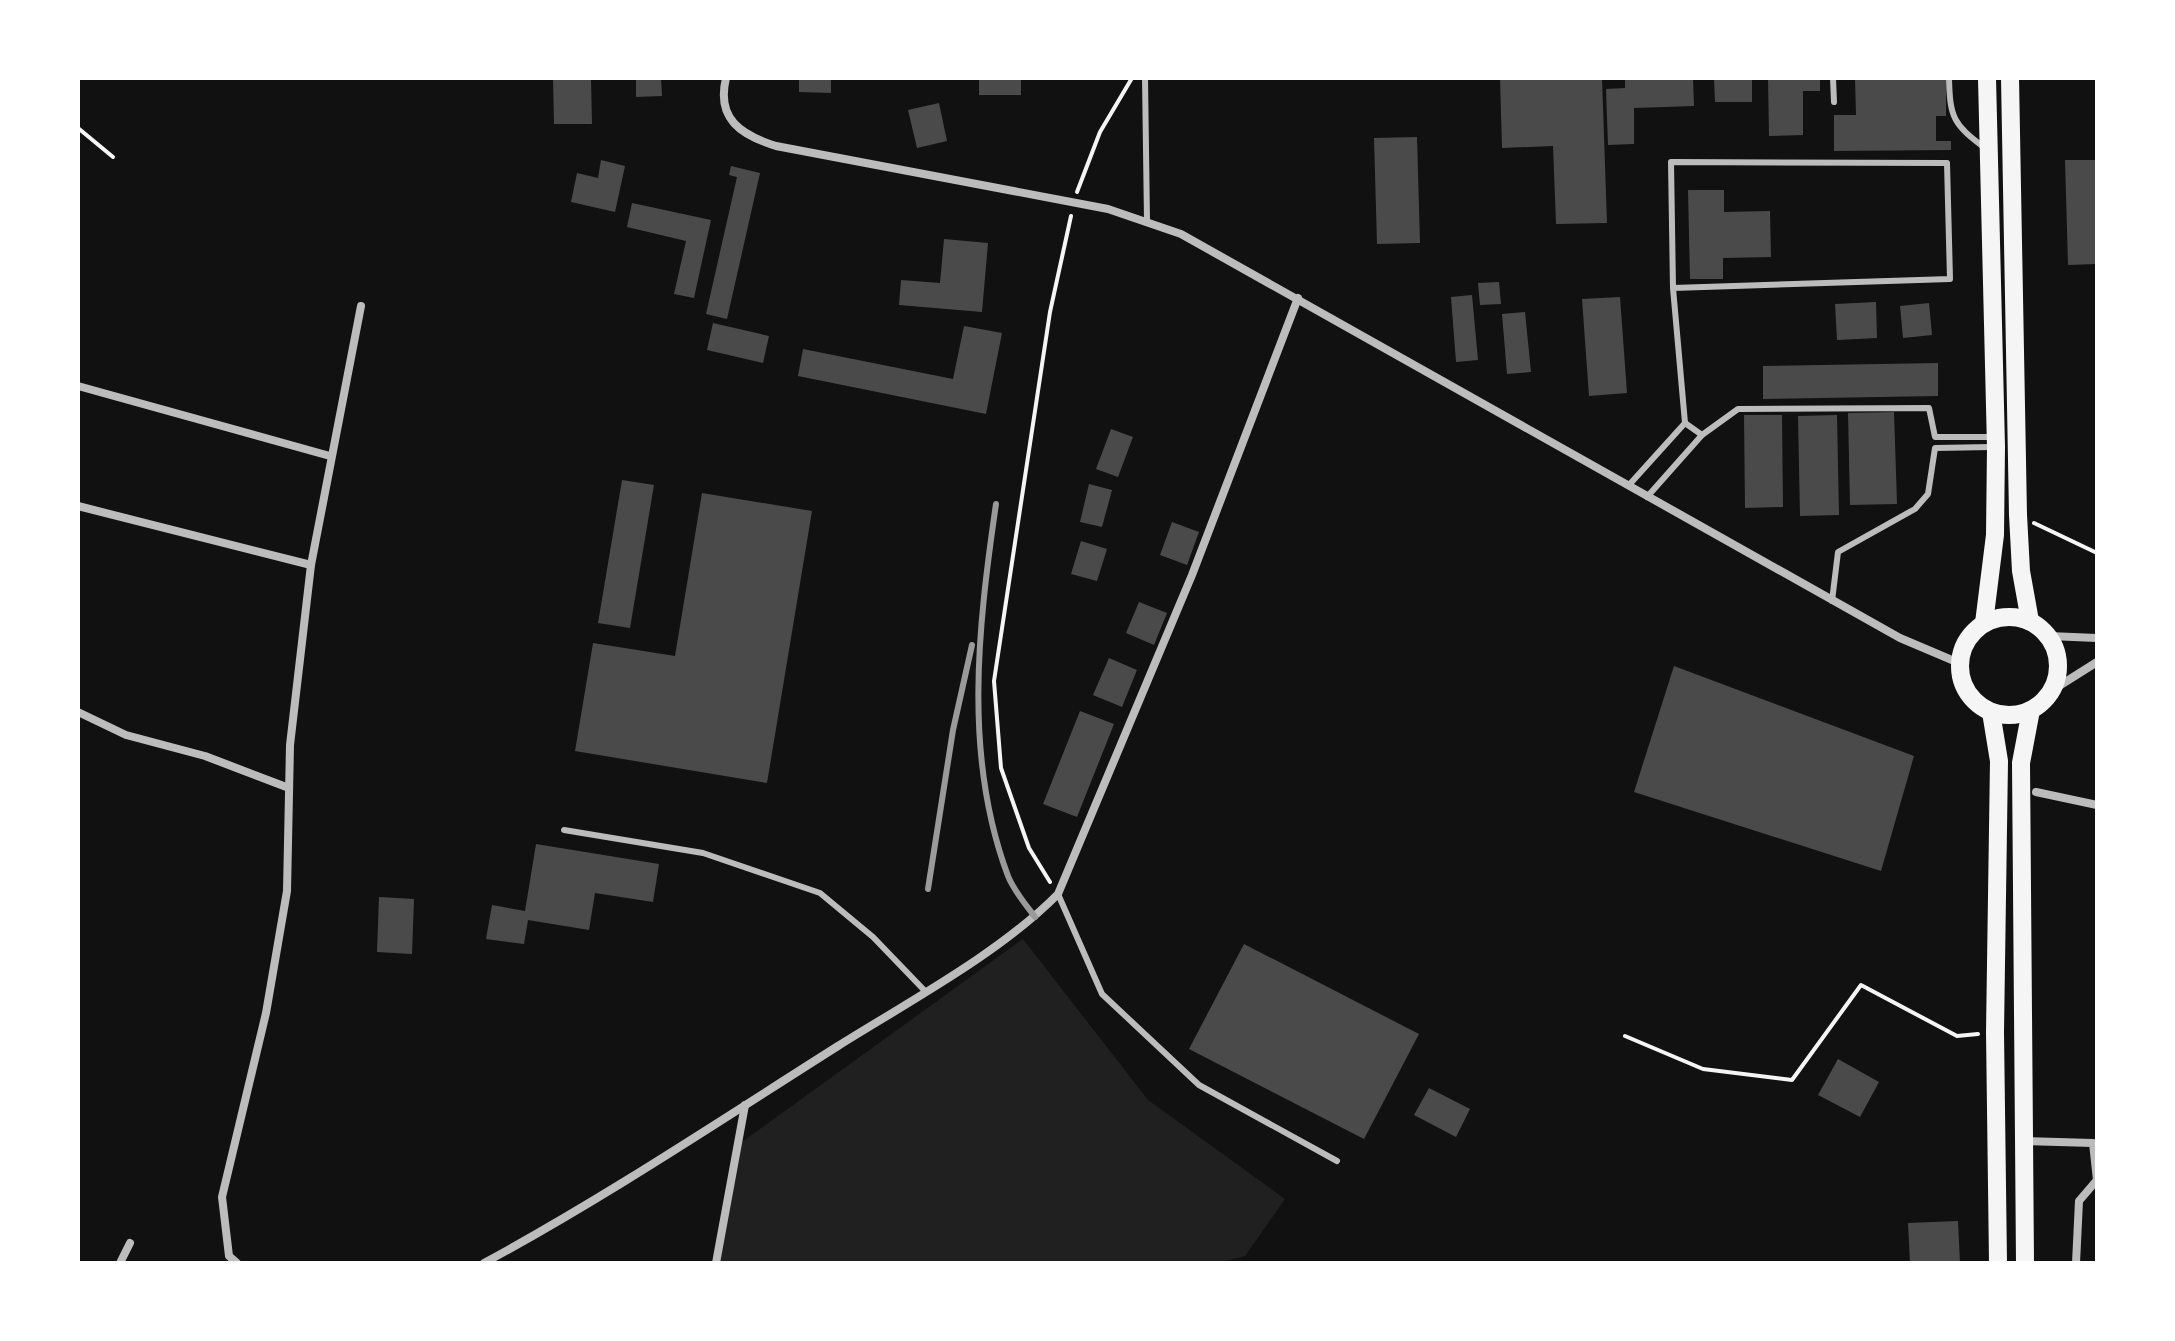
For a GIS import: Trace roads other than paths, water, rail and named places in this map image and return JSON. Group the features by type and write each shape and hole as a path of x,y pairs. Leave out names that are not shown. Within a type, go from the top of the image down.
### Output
{"main road":[{"path":"1984,623 1995,535 1987,78"},
{"path":"2010,78 2018,515 2021,571 2030,621"},
{"path":"1999,617 2030,621 2049,636 2058,663 2051,691 2031,710 2018,714 1991,712 1967,692 1959,663 1963,647 1984,623 1999,617"},
{"path":"2025,1263 2021,763 2031,710"},
{"path":"1991,712 1999,761 1995,1032 1998,1263"}],"street":[{"path":"726,78 722,94 729,118 747,137 776,146 1073,202 1147,221 1181,234 1832,601 1900,638 1959,663"},
{"path":"484,1263 566,1219 925,991 1035,917 1058,894 1192,575 1298,298"},
{"path":"237,1263 229,1256 222,1197 266,1013 287,891 290,745 311,565 361,306"},
{"path":"78,386 330,456"},
{"path":"78,506 311,565"},
{"path":"2049,636 2097,638"},
{"path":"2051,691 2097,662"},
{"path":"78,712 126,735 205,756 289,788"},
{"path":"2036,792 2097,805"},
{"path":"716,1263 745,1105"},
{"path":"2023,1141 2093,1143 2097,1180 2079,1201 2076,1263"},
{"path":"120,1263 130,1243"}],"lane":[{"path":"1145,78 1147,221"},
{"path":"1833,78 1834,102"},
{"path":"1949,78 1950,110 1955,122 1987,151"},
{"path":"1629,485 1685,423 1673,288 1671,162 1947,163 1950,279 1673,288"},
{"path":"1647,497 1702,435 1738,409 1929,408 1935,448 1928,494 1915,509 1838,552 1832,601"},
{"path":"1685,423 1702,435"},
{"path":"1935,437 1995,442"},
{"path":"1935,448 1995,442"},
{"path":"564,830 703,853 820,893 873,937 925,991"},
{"path":"1058,894 1102,994 1199,1085 1337,1161"}],"railway":[{"path":"996,504 980,645 980,738 994,831 1008,876 1035,917"},
{"path":"928,889 953,730 972,645"}]}
